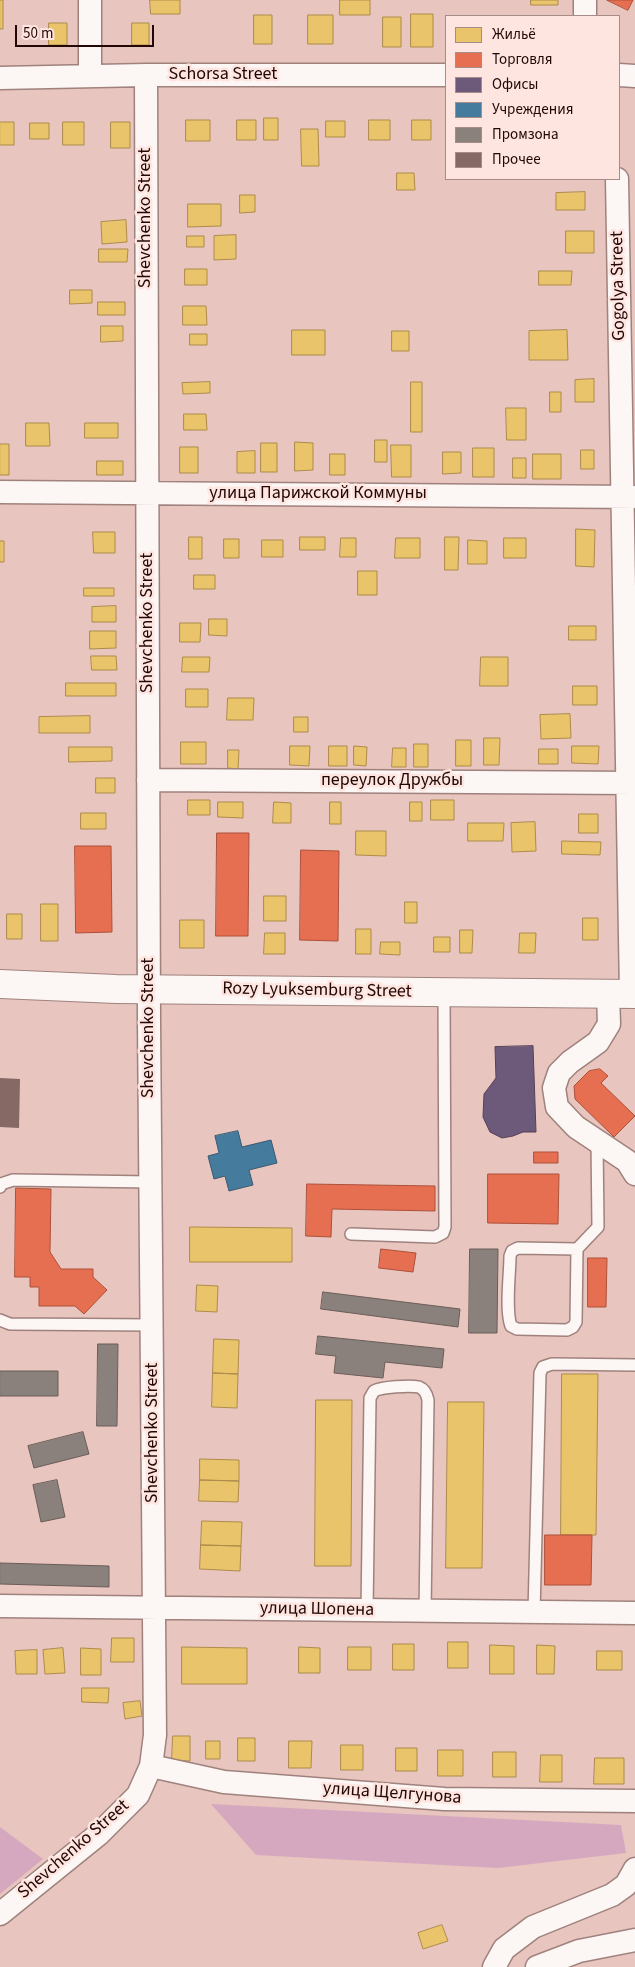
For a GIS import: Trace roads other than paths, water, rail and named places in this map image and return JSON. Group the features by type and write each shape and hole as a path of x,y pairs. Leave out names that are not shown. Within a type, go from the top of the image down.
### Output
{"main road":[{"name":"Rozy Lyuksemburg Street","path":"0,984 149,989 625,994"}],"street":[{"path":"90,0 90,76"},
{"path":"585,0 585,15"},
{"name":"Schorsa Street","path":"0,78 146,75 445,75"},
{"name":"Shevchenko Street","path":"0,1914 99,1834 138,1795 151,1766 155,1735 149,989 146,75"},
{"path":"620,75 635,76"},
{"name":"Gogolya Street","path":"617,180 629,497 631,783 625,994 598,1042 570,1062 559,1073 554,1088 557,1107 576,1126 627,1161 635,1174"},
{"name":"улица Парижской Коммуны","path":"0,492 629,497"},
{"name":"переулок Дружбы","path":"148,780 631,783"},
{"name":"улица Шопена","path":"0,1606 635,1613"},
{"name":"улица Щелгунова","path":"151,1766 224,1782 444,1800 629,1803 635,1801"},
{"path":"494,1967 504,1949 533,1927 612,1895 626,1885 635,1869"},
{"path":"537,1967 579,1951 635,1940"}],"lane":[{"path":"351,1234 435,1237 443,1233 445,1226 444,993"},
{"path":"577,1249 518,1248 512,1251 510,1256 509,1320 511,1326 518,1329 567,1330 573,1327 576,1322 577,1249 598,1227 597,1141"},
{"path":"0,1186 12,1180 151,1182"},
{"path":"0,1320 10,1324 152,1325"},
{"path":"534,1612 540,1373 543,1366 552,1364 635,1365"},
{"path":"367,1611 370,1398 374,1390 381,1387 419,1388 426,1393 428,1400 425,1612"}]}
